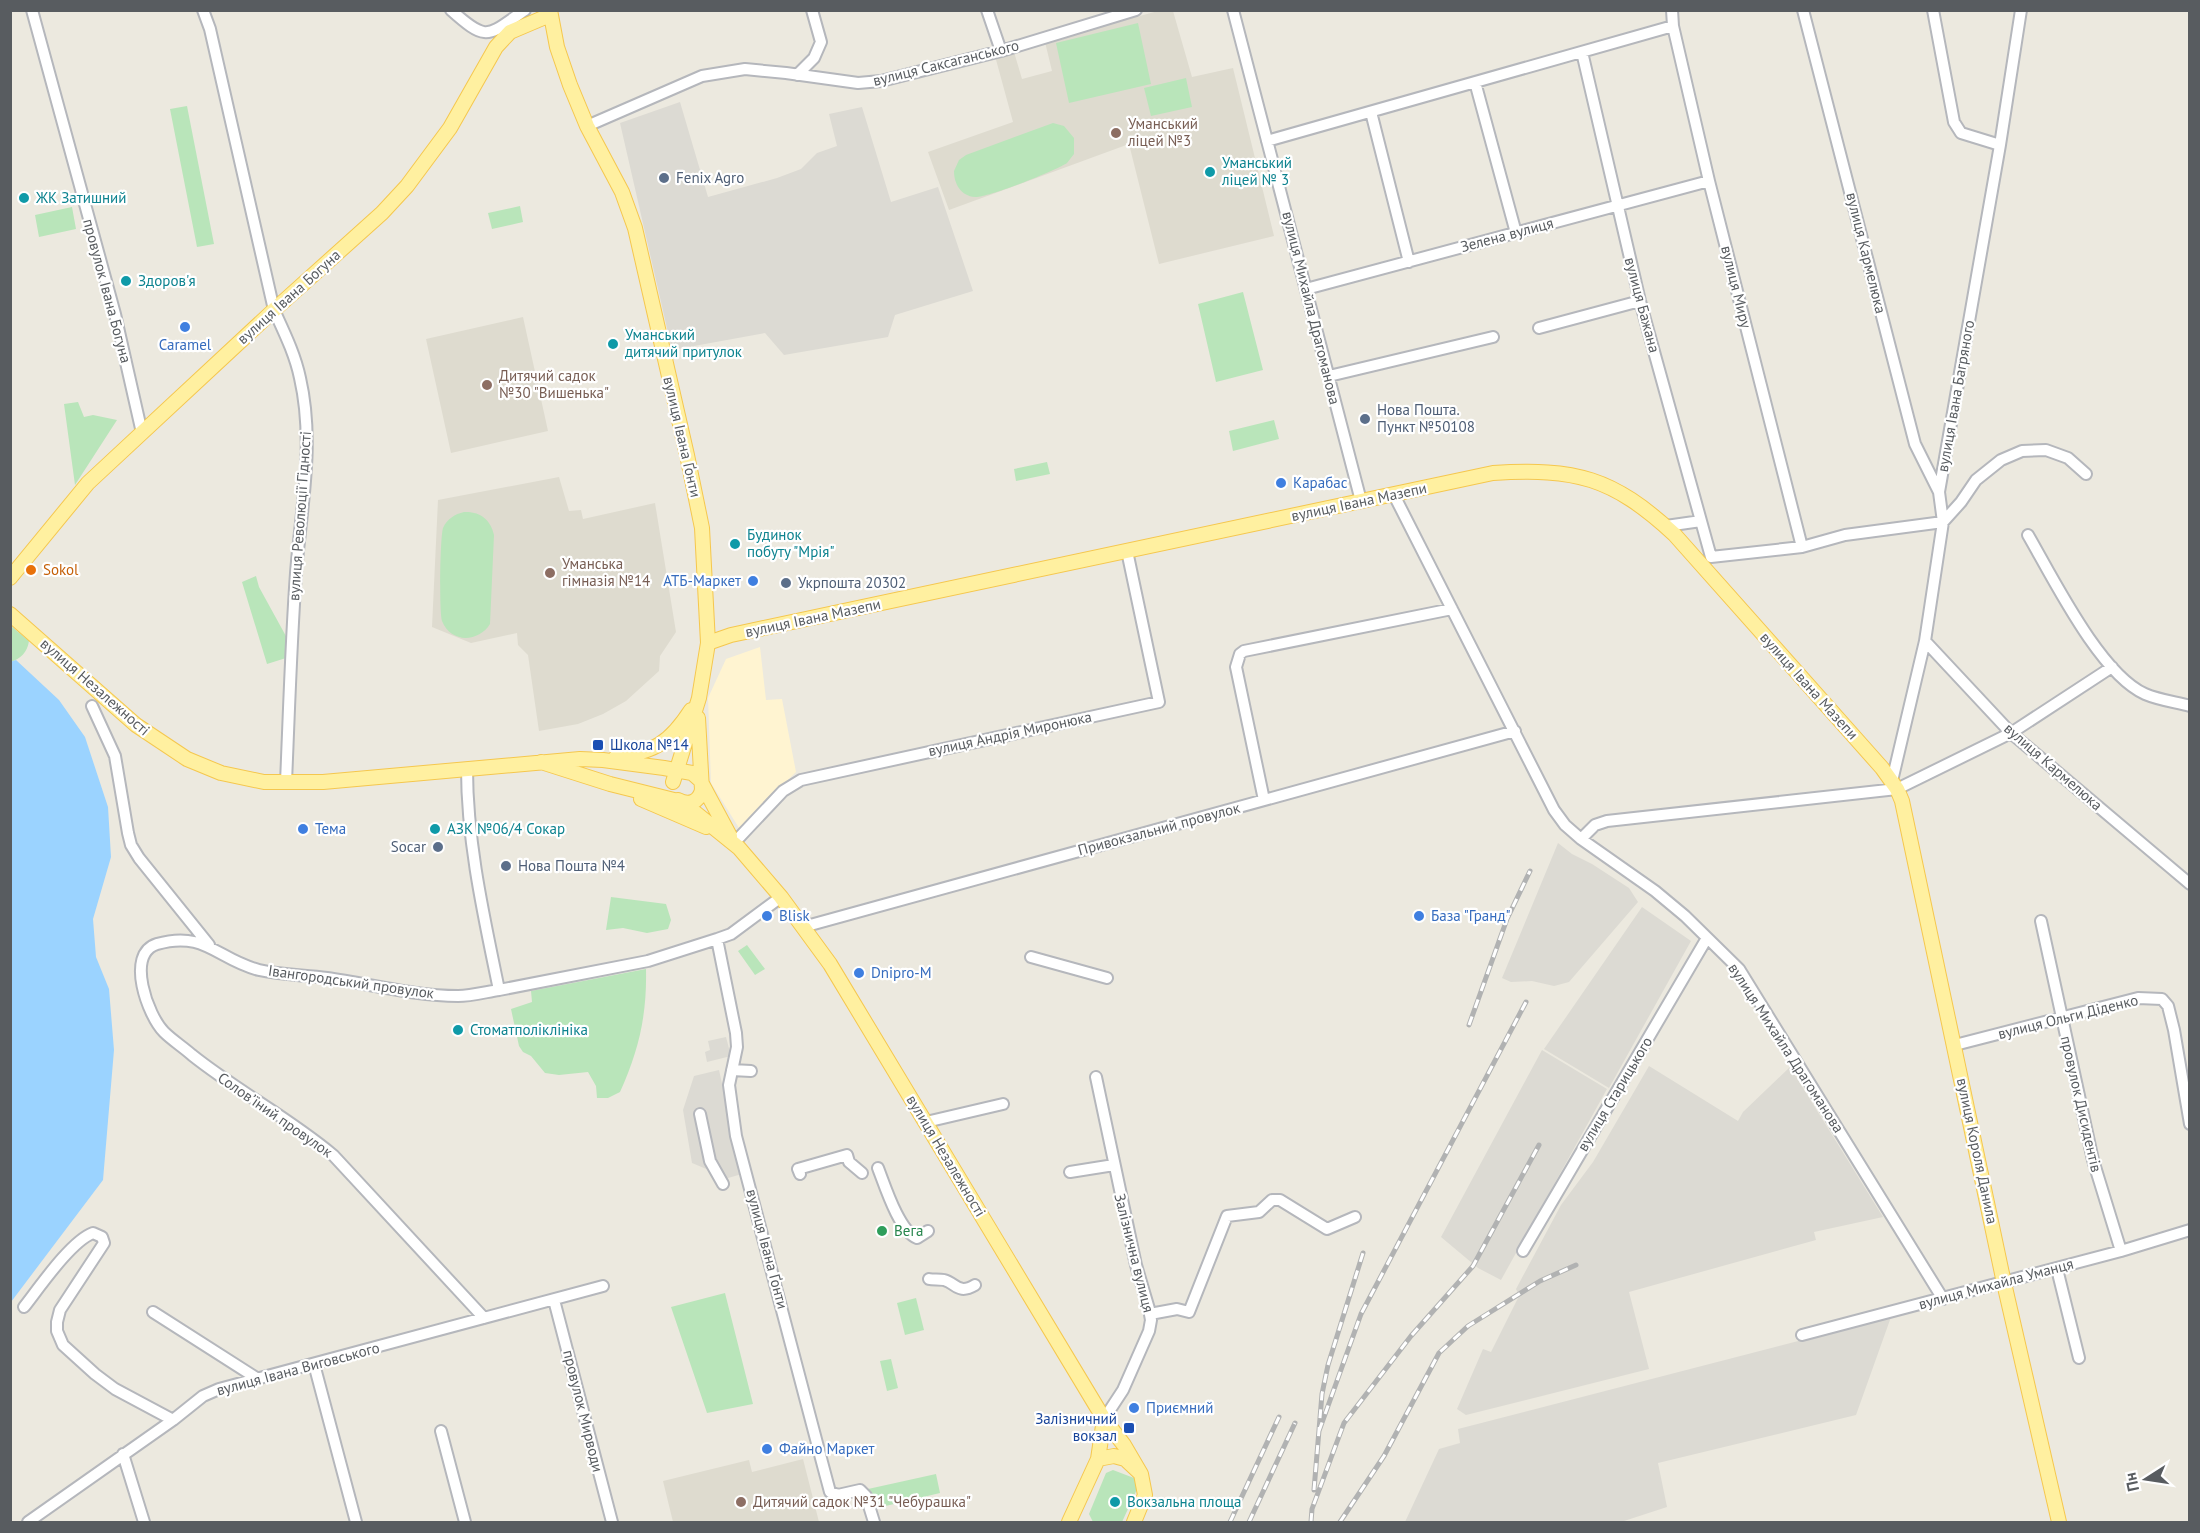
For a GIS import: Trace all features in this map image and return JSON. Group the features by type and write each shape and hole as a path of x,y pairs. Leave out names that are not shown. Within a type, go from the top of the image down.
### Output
{"main road":[{"name":"вулиця Івана Богуна","path":"10,578 88,483 382,213 408,186 450,128 505,35 550,13"},
{"name":"вулиця Івана Ґонти","path":"550,13 557,47 587,126 629,207 649,284 702,528 708,643 699,698 679,775"},
{"name":"вулиця Івана Мазепи","path":"708,643 732,635 1492,473 1534,470 1578,476 1610,487 1645,508 1666,526 1894,785"},
{"name":"вулиця Незалежності","path":"10,614 116,708 173,750 221,773 264,782 323,782 541,762 603,760 679,775"},
{"name":"вулиця Івана Ґонти","path":"603,760 640,753 660,746 679,728 699,698"},
{"name":"вулиця Івана Ґонти","path":"699,698 699,753 702,785"},
{"name":"вулиця Незалежності","path":"541,762 610,784 682,802 734,843 781,897 830,964 1104,1419"},
{"path":"679,775 698,777 702,785 701,795 697,800 682,802 673,794 679,775"},
{"name":"вулиця Незалежності","path":"610,784 705,827 734,843"},
{"name":"вулиця Незалежності","path":"702,785 734,843"},
{"name":"вулиця Короля Данила","path":"1894,785 1906,813 2004,1283 2059,1522"},
{"path":"1104,1419 1124,1445 1141,1474 1144,1495 1134,1522"},
{"name":"Залізнична вулиця","path":"1098,1459 1104,1419"},
{"path":"1073,1520 1098,1459 1114,1456 1125,1459 1141,1474"}],"street":[{"name":"провулок Івана Богуна","path":"32,10 114,314 142,433"},
{"name":"вулиця Революції Гідності","path":"203,10 210,29 274,310 293,353 300,376 307,422 307,458 296,573 286,782"},
{"path":"451,10 468,26 481,33 490,33 525,10"},
{"path":"797,75 814,57 821,42 812,10"},
{"path":"987,10 1000,51"},
{"name":"вулиця Михайла Драгоманова","path":"1233,10 1361,501"},
{"name":"вулиця Миру","path":"1672,10 1673,26 1709,182 1802,547"},
{"name":"вулиця Кармелюка","path":"1803,10 1915,444 1939,492"},
{"path":"1933,10 1953,122 1961,133 2000,145"},
{"name":"вулиця Івана Багряного","path":"1894,785 1925,641 1943,522 1939,492 2000,145 2021,10"},
{"name":"вулиця Саксаганського","path":"587,126 702,76 745,69 858,83 881,81 1000,51 1133,11"},
{"path":"1267,141 1673,26"},
{"name":"вулиця Бажана","path":"1582,52 1640,301 1712,557 1802,547"},
{"path":"1475,82 1516,233"},
{"path":"1371,112 1409,262"},
{"name":"Зелена вулиця","path":"1306,289 1709,182"},
{"path":"1539,328 1640,301"},
{"path":"1329,376 1493,337"},
{"path":"1802,547 1845,535 1943,522 1976,480 2001,460 2022,451 2046,450 2068,458 2086,474"},
{"name":"вулиця Михайла Драгоманова","path":"1394,495 1554,810 1565,825 1581,839 1655,891 1739,969 1943,1299"},
{"path":"1666,526 1701,521"},
{"path":"2028,536 2091,642 2112,667 2132,686 2145,694 2190,706"},
{"name":"вулиця Андрія Миронюка","path":"734,843 783,791 801,780 1159,702 1127,551"},
{"path":"1264,800 1236,667 1240,654 1244,651 1452,609"},
{"name":"вулиця Кармелюка","path":"1925,641 2011,733 2190,884"},
{"path":"1581,839 1595,825 1607,821 1894,785 2011,733 2112,667"},
{"path":"92,706 115,756 131,845 209,945"},
{"name":"Привокзальний провулок","path":"803,927 1515,731"},
{"path":"467,769 472,794 477,879 499,990 648,961 717,939 731,934 781,897"},
{"name":"провулок Дисидентів","path":"2041,921 2093,1160 2121,1251"},
{"name":"вулиця Старицького","path":"1523,1251 1707,938"},
{"name":"вулиця Івана Ґонти","path":"717,939 736,1033 737,1047 729,1085 729,1100 736,1136 830,1492 838,1495 860,1490 866,1496 874,1522"},
{"name":"Соловʼїний провулок","path":"209,945 196,941 178,941 158,944 145,952 141,967 142,981 149,1008 163,1031 202,1062 310,1136 333,1155 484,1318"},
{"name":"Івангородський провулок","path":"209,945 241,965 262,970 459,996 499,990"},
{"path":"1031,957 1107,978"},
{"name":"вулиця Ольги Діденко","path":"1955,1045 2138,998 2162,999 2168,1006 2174,1030 2190,1124"},
{"path":"732,1070 751,1071"},
{"name":"Залізнична вулиця","path":"1096,1077 1136,1265 1150,1314 1149,1331 1123,1390 1104,1419"},
{"path":"926,1122 1003,1104"},
{"path":"700,1114 710,1161 723,1184"},
{"path":"800,1174 798,1169 847,1155 849,1161 862,1173"},
{"path":"1070,1172 1114,1165"},
{"path":"878,1168 893,1205 909,1233 916,1238 928,1231"},
{"path":"1150,1314 1176,1309 1189,1312 1227,1216 1259,1212 1272,1200 1280,1200 1327,1229 1355,1217"},
{"name":"вулиця Михайла Уманця","path":"1802,1335 2057,1269 2190,1230"},
{"path":"24,1307 46,1278 81,1240 93,1233 102,1236 104,1243 60,1310 57,1322 60,1340 95,1374 115,1389 173,1420"},
{"path":"2057,1269 2079,1358"},
{"path":"929,1279 944,1280 955,1288 969,1288 975,1285"},
{"name":"вулиця Івана Виговського","path":"28,1522 173,1420 203,1396 219,1389 603,1286"},
{"name":"провулок Мирводи","path":"554,1300 612,1522"},
{"path":"153,1311 258,1379"},
{"path":"314,1364 356,1522"},
{"path":"441,1431 465,1522"},
{"path":"123,1454 144,1522"}],"shaded area":[{"name":"Уманський ліцей №3","path":"1158,11 1173,11 1192,77 1233,68 1274,236 1159,264 1129,144 949,210 928,152 1013,122 995,56 1014,52 1022,79 1052,71 1045,42"},
{"path":"680,102 708,197 801,169 817,153 837,146 829,114 862,107 891,202 938,187 973,291 895,315 888,337 784,355 765,333 672,350 620,123"},
{"name":"Дитячий садок №30 \"Вишенька\"","path":"523,317 548,431 451,453 426,339"},
{"name":"Уманська гімназія №14","path":"559,477 569,511 581,510 583,519 655,503 676,632 660,656 659,671 626,701 578,724 539,731 528,655 518,645 517,633 471,643 432,627 438,500"},
{"path":"760,647 766,700 782,699 796,772 739,828 711,783 708,698 726,659"},
{"path":"1558,843 1629,888 1638,902 1569,982 1554,986 1532,981 1511,982 1502,978"},
{"path":"1642,907 1691,941 1609,1088 1544,1049"},
{"path":"726,1037 731,1056 707,1062 705,1052 710,1050 708,1041"},
{"path":"1542,1050 1607,1089 1501,1280 1478,1268 1441,1237"},
{"path":"1649,1066 1738,1121 1743,1112 1790,1067 1883,1217 1814,1232 1816,1240 1629,1292 1649,1369 1466,1415 1457,1409 1483,1349 1491,1352 1519,1296 1516,1289 1561,1205 1593,1162"},
{"path":"719,1070 742,1174 728,1178 692,1163 683,1110 694,1076"},
{"path":"1891,1317 1856,1415 1658,1463 1667,1507 1621,1522 1405,1522 1439,1449 1460,1443 1458,1429"},
{"name":"Дитячий садок №31 \"Чебурашка\"","path":"803,1459 819,1522 673,1522 663,1481 749,1460 752,1472"}],"green space":[{"path":"1138,23 1151,84 1069,103 1056,43"},
{"path":"1186,78 1192,107 1151,116 1144,88"},
{"path":"187,106 214,244 197,247 170,109"},
{"path":"1053,123 1064,126 1074,138 1074,154 1067,163 1021,183 982,196 970,196 959,188 954,171 959,160 966,155"},
{"path":"520,206 523,222 492,229 488,213"},
{"path":"72,207 76,229 39,237 35,215"},
{"path":"1243,292 1263,370 1216,382 1198,304"},
{"path":"78,402 84,417 93,415 117,420 75,485 64,404"},
{"path":"1274,420 1279,439 1233,451 1229,431"},
{"path":"1047,462 1050,474 1016,481 1014,469"},
{"path":"464,512 484,517 494,535 490,624 479,634 465,638 452,634 442,621 440,590 443,528 452,517"},
{"path":"256,576 259,587 287,638 286,658 267,664 242,582"},
{"path":"11,626 29,641 23,654 11,662"},
{"path":"611,897 666,904 671,920 668,929 647,933 623,928 606,930"},
{"path":"747,945 765,969 755,975 738,951"},
{"path":"646,969 641,1032 620,1092 608,1098 597,1098 596,1086 588,1072 559,1075 545,1073 519,1046 511,1009 532,1002 531,991"},
{"path":"725,1293 753,1404 707,1413 671,1307"},
{"path":"916,1298 924,1330 905,1335 897,1303"},
{"path":"891,1359 898,1388 887,1391 880,1361"},
{"path":"1113,1470 1134,1478 1138,1487 1122,1522 1093,1522 1089,1514 1106,1473"},
{"path":"936,1474 940,1493 873,1509 868,1489"}],"water":[{"path":"16,660 59,700 85,737 108,807 111,857 93,919 96,957 109,989 114,1050 103,1180 11,1302 10,662"}],"railway":[{"path":"1469,1025 1507,919 1530,871"},
{"path":"1319,1431 1361,1314 1526,1002"},
{"path":"1311,1522 1312,1509 1344,1423 1411,1336 1473,1266 1539,1145"},
{"path":"1314,1490 1322,1394 1328,1365 1363,1253"},
{"path":"1340,1522 1384,1456 1439,1353 1468,1326 1540,1281 1576,1265"},
{"path":"1230,1522 1279,1417"},
{"path":"1249,1522 1295,1423"}],"place":[{"name":"Уманський ліцей №3","path":"1116,133"},
{"name":"Уманський ліцей № 3","path":"1210,172"},
{"name":"Fenix Agro","path":"664,178"},
{"name":"ЖК Затишний","path":"24,198"},
{"name":"Здоров'я","path":"126,281"},
{"name":"Caramel","path":"185,327"},
{"name":"Уманський дитячий притулок","path":"613,344"},
{"name":"Дитячий садок №30 \"Вишенька\"","path":"487,385"},
{"name":"Нова Пошта. Пункт №50108","path":"1365,419"},
{"name":"Карабас","path":"1281,483"},
{"name":"Будинок побуту \"Мрія\"","path":"735,544"},
{"name":"Sokol","path":"31,570"},
{"name":"Уманська гімназія №14","path":"550,573"},
{"name":"АТБ-Маркет","path":"753,581"},
{"name":"Укрпошта 20302","path":"786,583"},
{"name":"Школа №14","path":"598,745"},
{"name":"Тема","path":"303,829"},
{"name":"АЗК №06/4 Сокар","path":"435,829"},
{"name":"Socar","path":"438,847"},
{"name":"Нова Пошта №4","path":"506,866"},
{"name":"Blisk","path":"767,916"},
{"name":"База \"Гранд\"","path":"1419,916"},
{"name":"Dnipro-M","path":"859,973"},
{"name":"Стоматполіклініка","path":"458,1030"},
{"name":"Вега","path":"882,1231"},
{"name":"Приємний","path":"1134,1408"},
{"name":"Залізничний вокзал","path":"1129,1428"},
{"name":"Файно Маркет","path":"767,1449"},
{"name":"Дитячий садок №31 \"Чебурашка\"","path":"741,1502"},
{"name":"Вокзальна площа","path":"1115,1502"}]}
